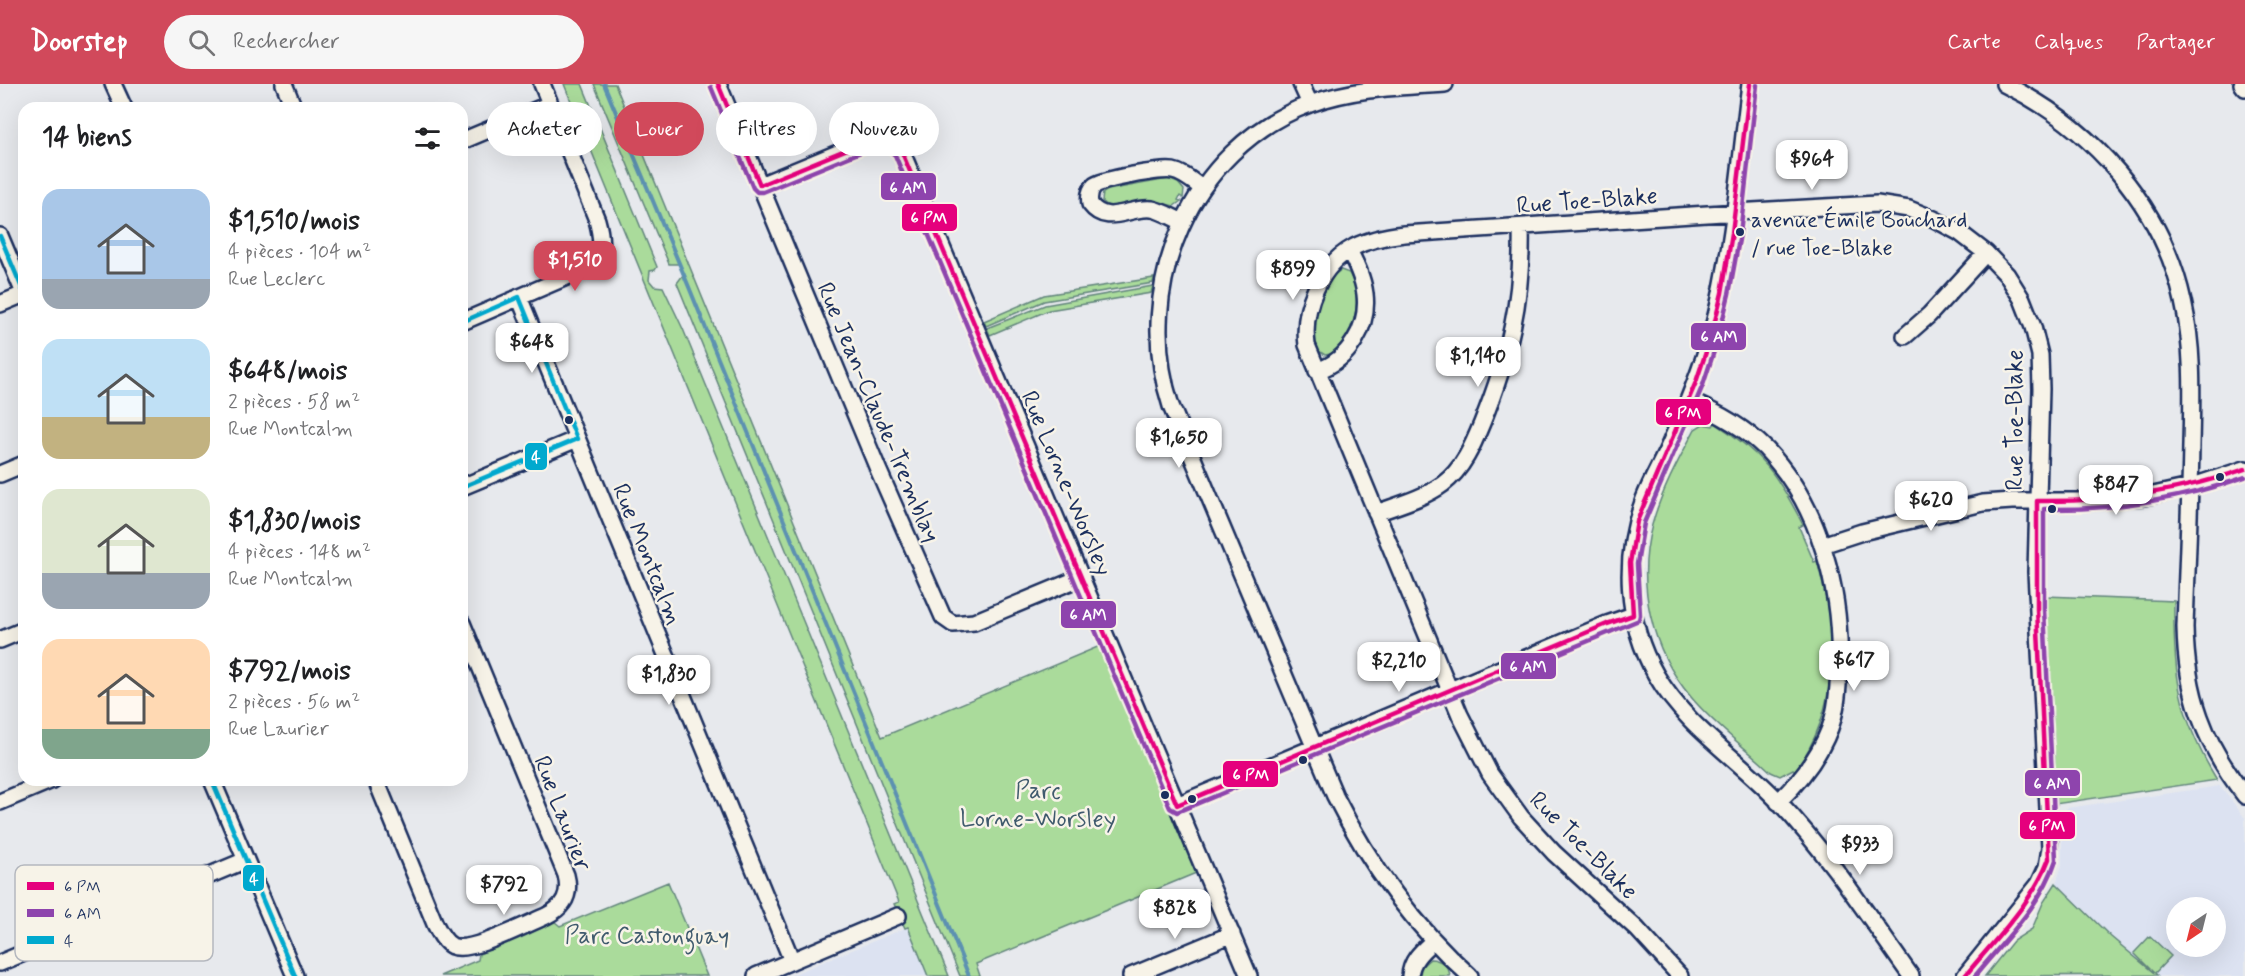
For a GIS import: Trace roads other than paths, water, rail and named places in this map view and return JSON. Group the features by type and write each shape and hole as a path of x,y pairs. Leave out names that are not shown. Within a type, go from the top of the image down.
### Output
{"street":[{"path":"113,84 121,102"},
{"path":"284,84 292,102"},
{"path":"542,84 549,102"},
{"name":"Rue Jean-Claude-Tremblay","path":"718,84 878,469 943,617 958,625 974,622 1082,578"},
{"path":"1301,84 1310,104"},
{"path":"1445,84 1371,89 1338,96 1310,104 1281,118 1251,139 1224,163 1202,188 1183,222 1165,272 1158,314 1160,358 1166,390 1187,446 1335,796 1366,854 1394,893 1433,941 1469,976"},
{"path":"1750,84 1730,249 1715,322 1689,401 1637,520 1630,567 1633,615 1649,662 1674,702 1689,719 1741,764 1778,802 1831,865 1911,976"},
{"path":"2004,84 2047,108 2096,147 2120,173 2140,201 2166,249 2183,299 2191,350 2190,487 2185,627 2187,665 2192,693 2201,722 2214,750 2242,786"},
{"path":"2241,84 2245,88"},
{"path":"468,138 486,131"},
{"name":"Rue Lorne-Worsley","path":"760,185 872,139 889,140 901,150 1249,976"},
{"path":"468,319 586,268 597,259 601,236 597,220 571,156"},
{"path":"1183,222 1149,208 1103,215 1090,204 1090,193 1095,185 1106,181 1170,170 1180,173 1202,188"},
{"name":"Rue Toe-Blake","path":"1680,976 1629,921 1554,854 1521,817 1482,760 1449,690 1307,345 1305,333 1308,307 1325,274 1349,250 1364,242 1387,236 1734,212 1857,205 1894,206 1921,213 1948,225 1986,253 2014,286 2028,312 2037,340 2041,389 2036,600 2049,859 2044,875 2032,894 1965,976"},
{"path":"1376,513 1443,484 1467,455 1501,375 1510,345 1520,285 1521,227"},
{"path":"0,236 18,280"},
{"path":"1317,371 1346,353 1357,338 1364,317 1363,286 1349,250"},
{"path":"1905,336 1929,315 1986,253"},
{"path":"0,304 18,296"},
{"name":"Rue Montcalm","path":"519,297 792,961"},
{"path":"1689,401 1734,424 1766,450 1796,491 1821,545 1831,577 1837,607 1839,638 1836,702 1822,747 1803,776 1778,802"},
{"path":"468,484 577,439"},
{"path":"0,474 18,466"},
{"path":"1821,545 1862,532 1970,506 1995,502 2126,499 2190,487 2245,469"},
{"path":"1177,805 1633,615"},
{"path":"0,640 18,632"},
{"name":"Rue Laurier","path":"378,786 438,929 451,945 460,948 474,946 546,916 557,910 565,901 568,889 566,875 468,638"},
{"path":"0,802 38,786"},
{"path":"215,786 295,976"},
{"path":"213,875 246,861"},
{"path":"756,976 898,916"},
{"path":"1131,976 1232,934"},
{"path":"1410,976 1415,959 1433,941"},
{"path":"0,963 15,957"}],"waterway":[{"path":"604,84 969,976"}],"place":[{"name":"avenue Émile Bouchard / rue Toe-Blake","path":"1740,232"}],"park label":[{"name":"Parc Lorne-Worsley","path":"1038,804"},
{"name":"Parc Castonguay","path":"647,935"}]}
